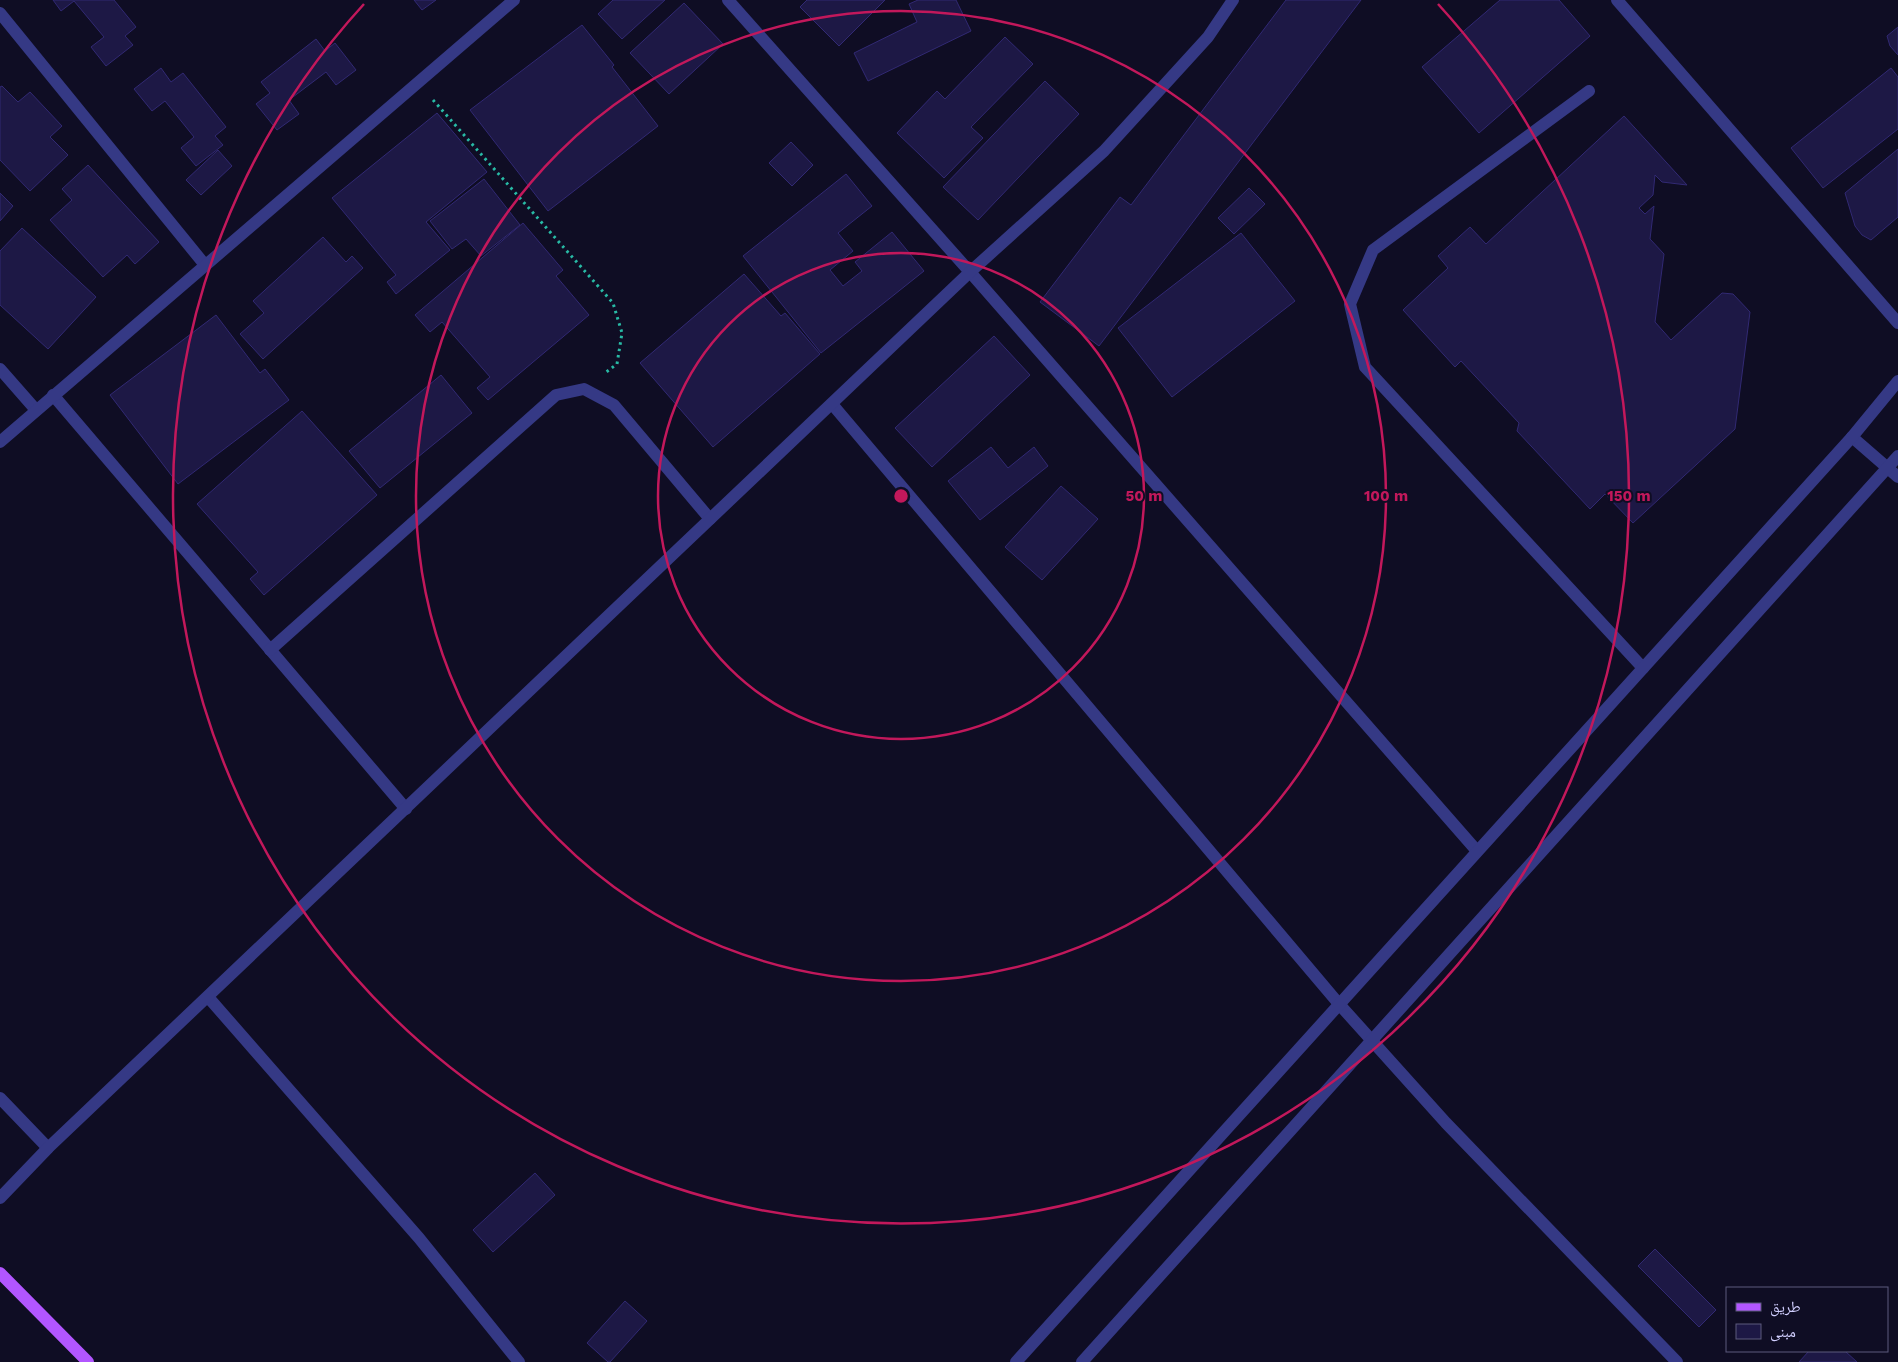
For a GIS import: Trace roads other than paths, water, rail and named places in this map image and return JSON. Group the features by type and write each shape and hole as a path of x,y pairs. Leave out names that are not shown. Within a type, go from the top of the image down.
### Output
{"main road":[{"path":"0,1273 88,1362"}],"street":[{"path":"0,442 52,395 514,0"},
{"path":"728,0 970,272 1477,851"},
{"path":"0,1198 48,1148 970,272 1104,151 1208,37 1233,0"},
{"path":"1617,0 1898,323"},
{"path":"0,13 204,265"},
{"path":"1589,91 1373,250 1350,304 1365,367 1643,668"},
{"path":"0,369 36,410"},
{"path":"1016,1362 1852,437 1898,381"},
{"path":"270,650 556,395 584,389 614,405 710,519"},
{"path":"52,395 406,809"},
{"path":"832,404 1339,1004 1446,1123 1677,1362"},
{"path":"1852,437 1894,472"},
{"path":"1082,1362 1894,472 1898,456"},
{"path":"208,997 419,1238 519,1362"},
{"path":"0,1098 48,1148"}]}
